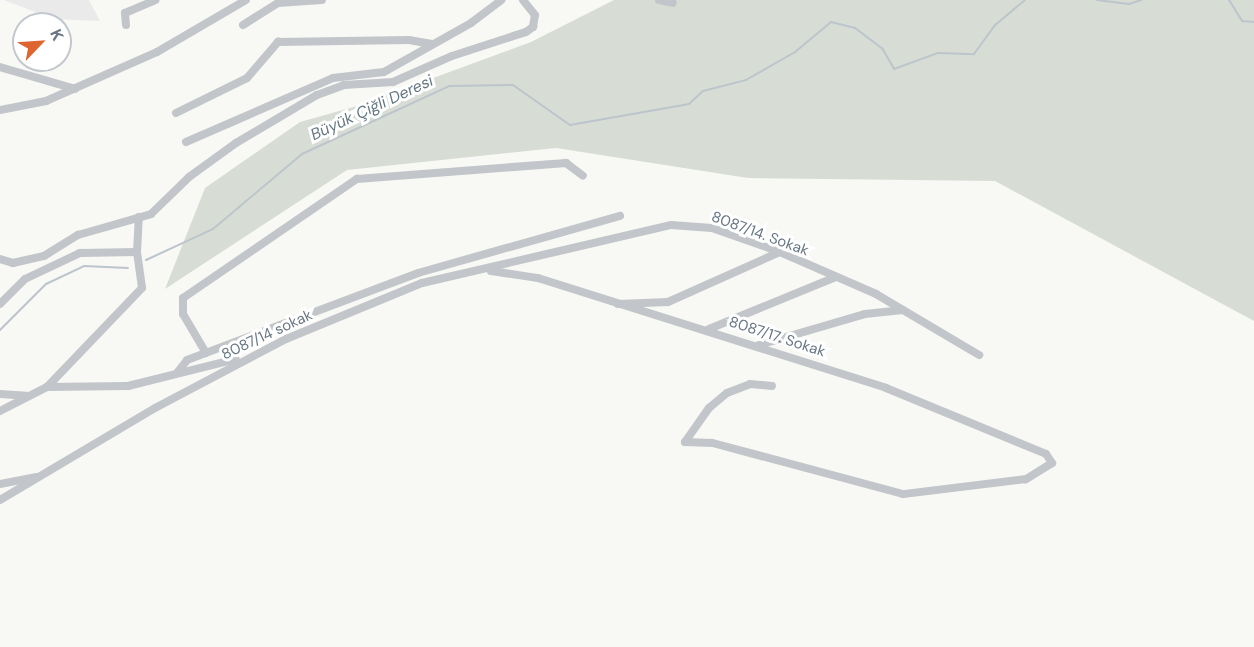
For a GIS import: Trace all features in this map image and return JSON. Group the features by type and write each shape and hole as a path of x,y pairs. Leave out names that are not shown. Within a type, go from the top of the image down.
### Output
{"street":[{"path":"126,25 125,13 155,0"},
{"path":"0,110 46,101 158,52 246,0"},
{"path":"243,25 278,3 322,0"},
{"path":"186,142 333,78 384,72 501,0"},
{"path":"0,259 13,262 35,258 78,235 151,214 189,177 263,124 317,95 344,85 393,82 452,56 526,32 533,27 535,15 523,0"},
{"path":"659,0 673,3"},
{"path":"176,114 247,78 278,42 408,40 432,44"},
{"path":"0,67 75,89"},
{"path":"206,353 183,314 183,298 357,179 566,163 583,176"},
{"path":"177,373 187,360 418,273 620,216"},
{"path":"0,411 47,387 142,288 137,252 139,217"},
{"name":"8087/14. Sokak","path":"479,270 670,225 712,228 780,252 836,277 904,310 980,355"},
{"path":"0,304 25,279 80,253 137,252"},
{"path":"618,304 668,302 780,252"},
{"name":"8087/17. Sokak","path":"479,270 538,278 618,304 709,329 886,388 1046,454 1052,463 1026,479 903,494 712,444 685,442 709,408 727,393 750,384 771,386"},
{"name":"8087/14 sokak","path":"41,475 81,455 247,356 422,283 479,270"},
{"path":"709,329 836,277"},
{"path":"758,345 865,314 904,310"},
{"path":"47,387 128,386 247,356"},
{"path":"0,394 30,396"},
{"path":"0,484 41,475"},
{"path":"0,500 41,475"}],"shaded area":[{"path":"4,0 89,0 100,21 72,20 72,12 36,12"},
{"path":"614,0 1254,0 1254,321 995,181 748,178 556,148 347,170 165,289 205,188 300,122 357,106 531,42"}],"waterway":[{"name":"Büyük Çiğli Deresi","path":"146,260 213,229 302,154 449,86 513,85 570,125 689,104 703,91 746,80 795,52 831,22 855,28 882,48 894,69 938,53 974,54 994,26 1025,0"},
{"name":"Büyük Çiğli Deresi","path":"1097,0 1129,4 1141,0"},
{"name":"Büyük Çiğli Deresi","path":"1229,0 1242,21 1254,22"},
{"name":"Büyük Çiğli Deresi","path":"0,330 46,284 84,266 128,268"}]}
